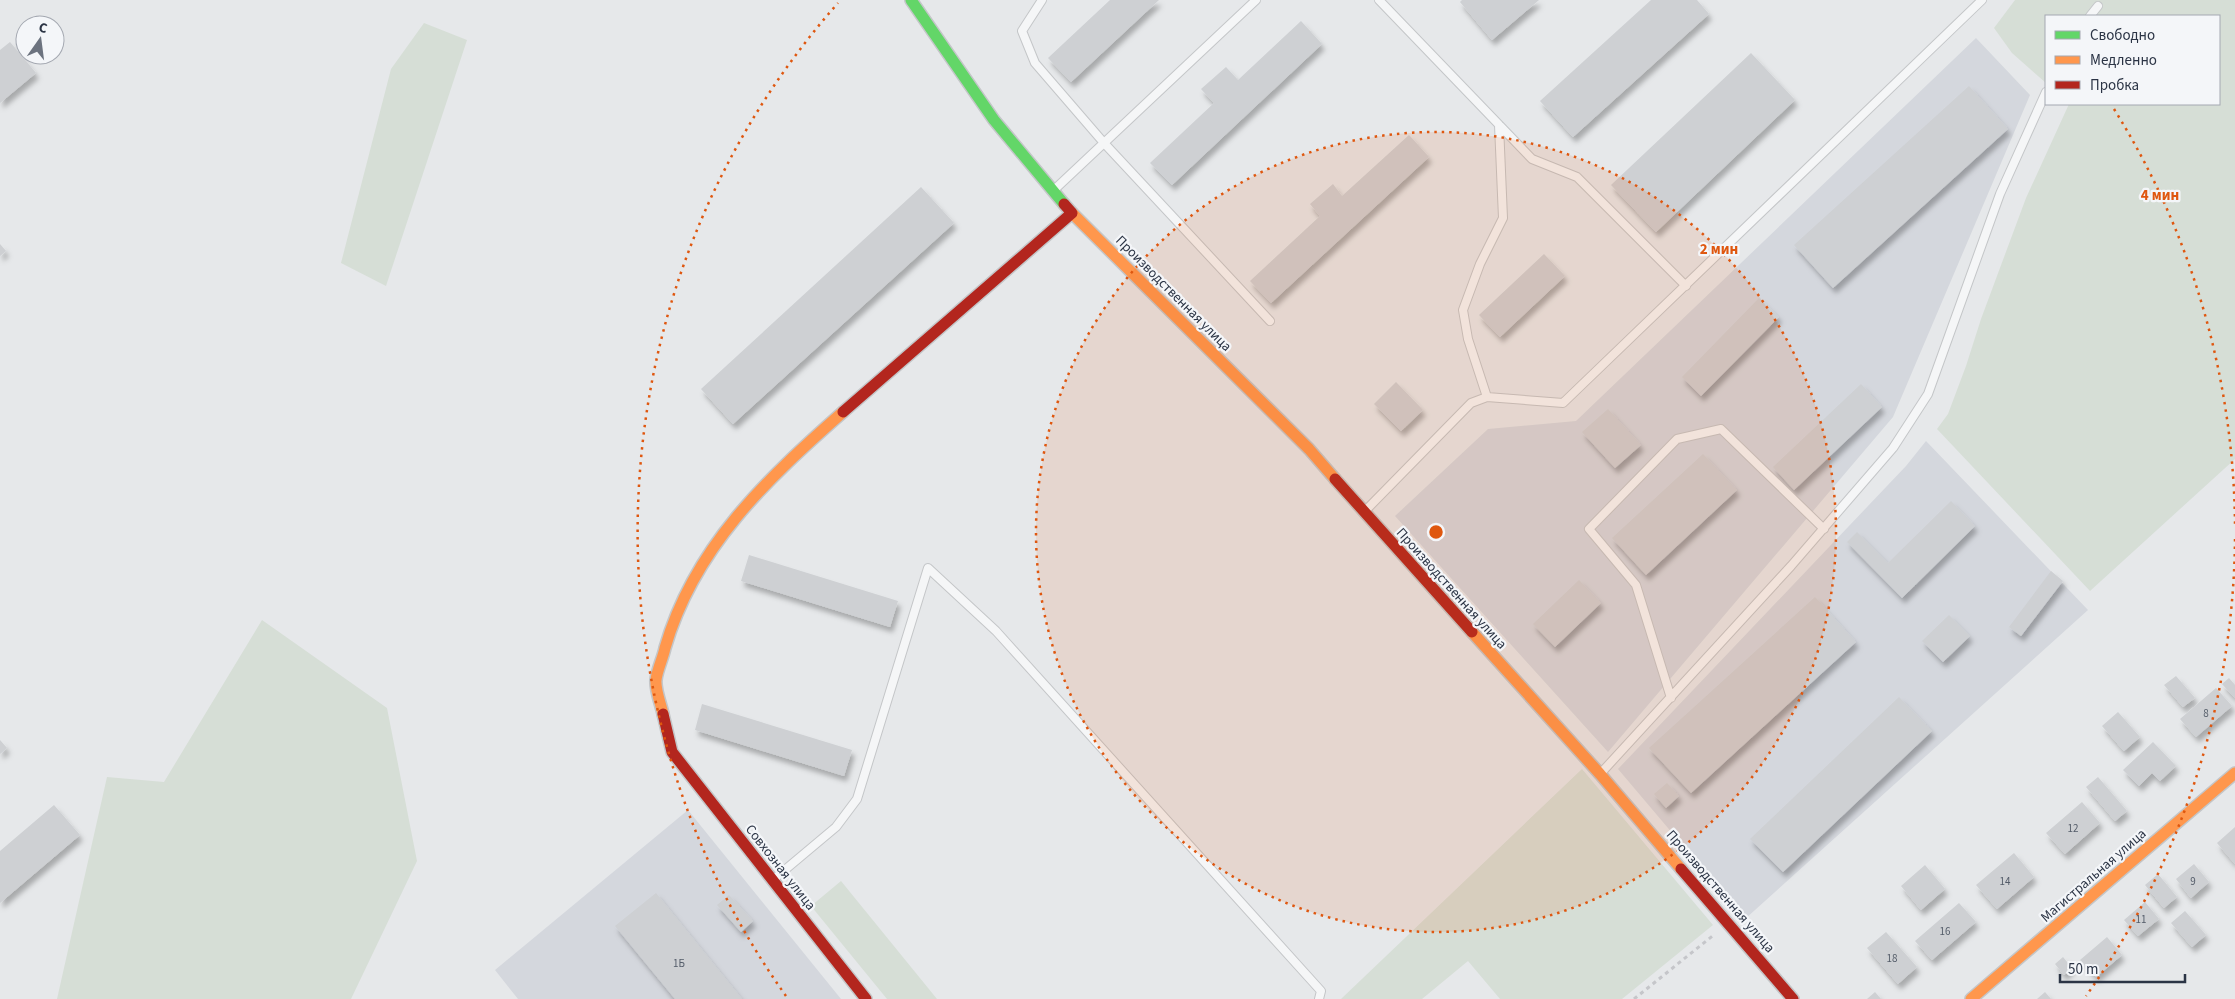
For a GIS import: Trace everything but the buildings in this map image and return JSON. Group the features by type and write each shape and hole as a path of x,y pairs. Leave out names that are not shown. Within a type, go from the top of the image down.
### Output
{"street":[{"name":"Производственная улица","path":"911,0 994,120 1072,213 1310,449 1364,512 1600,774 1793,999"},
{"name":"Совхозная улица","path":"866,999 672,752 656,681 673,621 696,573 735,518 784,464 1072,213"},
{"name":"Магистральная улица","path":"1971,999 2235,773"}],"lane":[{"path":"1042,0 1022,31 1035,63 1104,143 1270,321"},
{"path":"1053,190 1256,0"},
{"path":"1379,0 1532,159 1577,177 1686,286"},
{"path":"1364,512 1472,403 1487,397 1564,403 1982,0"},
{"path":"2091,15 2098,6"},
{"path":"1600,774 1824,529 1893,448 1928,394 2000,194 2045,94"},
{"path":"1487,397 1468,339 1463,310 1480,264 1503,218 1500,125"},
{"path":"1671,698 1636,585 1589,529 1677,439 1721,429 1824,529"},
{"path":"772,880 836,827 857,799 928,568 1009,646 1321,991 1319,999"}],"path":[{"path":"1634,999 1729,923"}],"shaded area":[{"path":"2015,0 2235,0 2235,459 2090,591 1937,429 1948,414 2026,198 2069,105 2220,105 2220,15 2045,15 2045,82 2012,53 1994,28"},
{"path":"424,23 467,40 386,286 341,263 391,69"},
{"path":"1976,38 2030,95 1893,417 1608,752 1395,516 1488,429 1576,421"},
{"path":"1926,441 2088,610 1745,919 1618,769 1906,466"},
{"path":"262,620 387,708 417,861 351,999 57,999 107,777 164,782"},
{"path":"1582,769 1713,925 1622,999 1500,999 1468,961 1422,999 1341,999"},
{"path":"688,810 841,999 518,999 495,970"},
{"path":"841,881 937,999 887,999 811,906"}],"traffic: fast":[{"path":"911,0 994,120 1064,204"}],"traffic: slow":[{"path":"1072,213 1309,449 1335,479"},
{"path":"663,714 656,688 657,676 678,612 694,578 736,517 761,489 843,412"},
{"path":"1472,632 1600,774 1681,869"},
{"path":"1971,999 2235,773"}],"traffic: jam":[{"path":"843,412 1072,213 1064,204"},
{"path":"1335,479 1472,632"},
{"path":"663,714 672,752 866,999"},
{"path":"1681,869 1793,999"}]}
